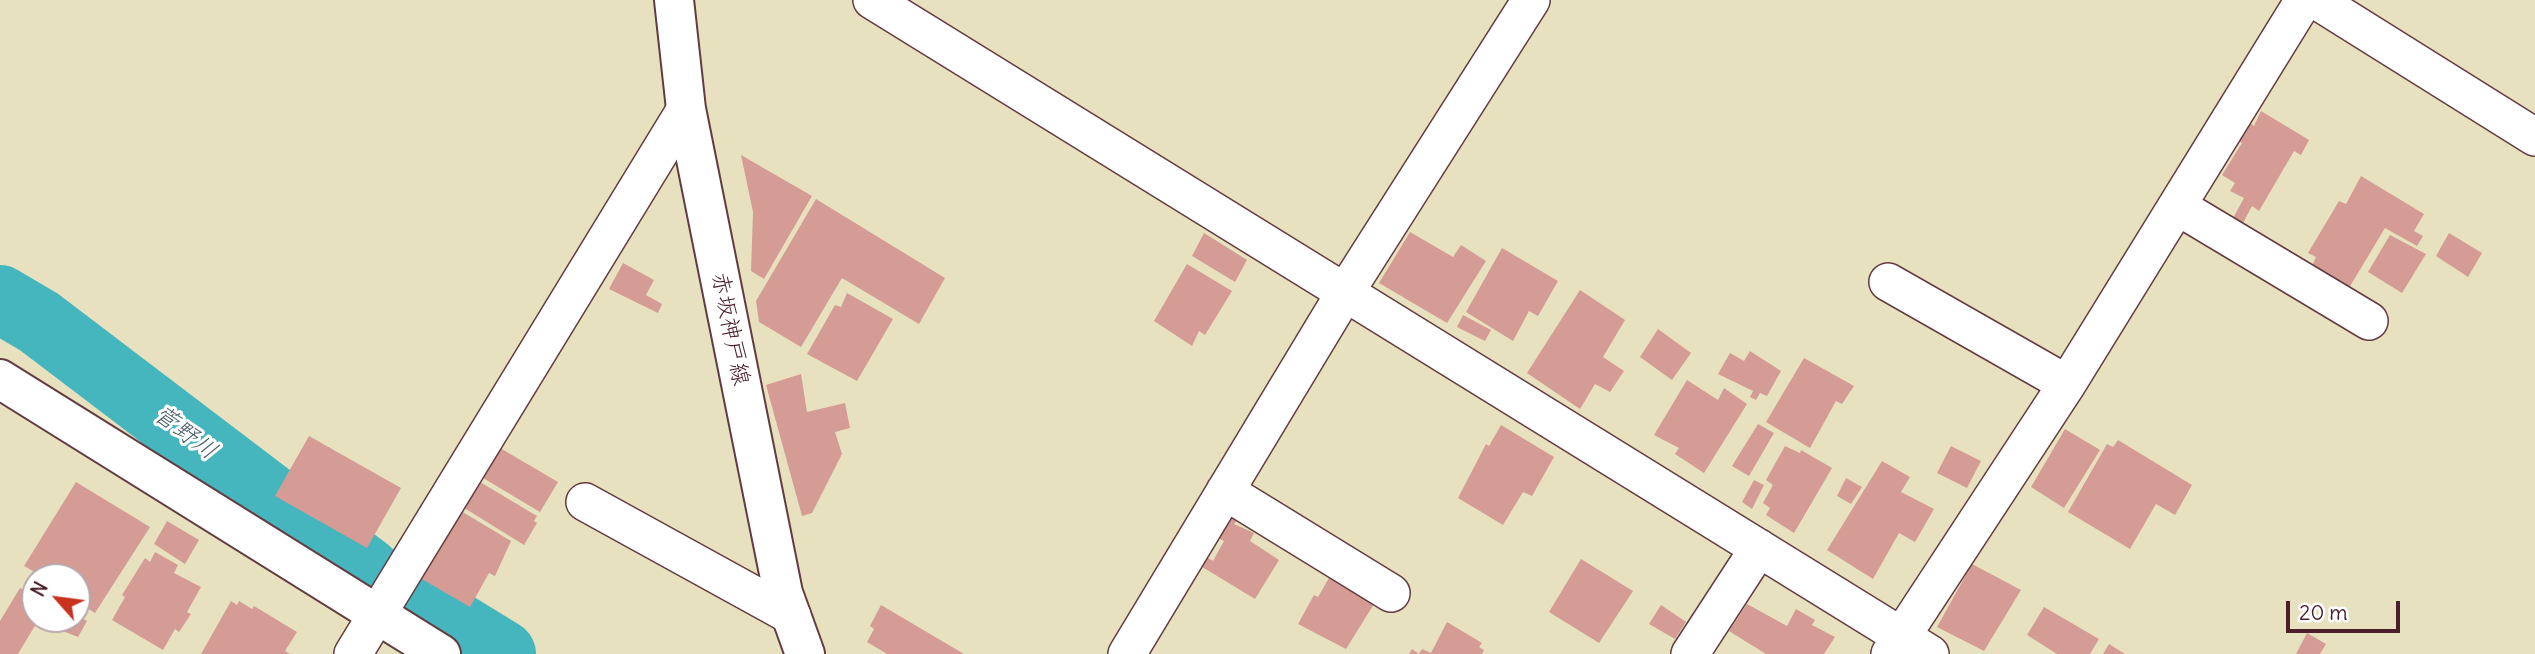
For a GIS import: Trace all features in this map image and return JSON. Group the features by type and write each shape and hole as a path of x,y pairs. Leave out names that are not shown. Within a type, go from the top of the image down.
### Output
{"main road":[{"name":"赤坂神戸線","path":"674,0 686,109 783,593 805,654"},
{"path":"0,379 441,654"}],"street":[{"path":"872,0 1759,548 1907,648 2304,0"},
{"path":"1127,654 1346,291 1531,0"},
{"path":"2316,0 2535,137"},
{"path":"353,654 686,109"},
{"path":"2177,206 2369,321"},
{"path":"1888,282 2067,384"},
{"path":"1225,491 1391,593"},
{"path":"584,502 792,616"},
{"path":"1690,654 1759,548"}],"building":[{"path":"2261,111 2309,140 2301,155 2294,151 2259,211 2252,206 2242,225 2232,220 2244,198 2230,191 2235,183 2222,175 2242,143 2239,141 2250,123 2254,126"},
{"path":"741,155 812,196 764,279 751,271 753,212"},
{"path":"2361,176 2424,214 2414,231 2423,236 2417,246 2385,228 2349,288 2312,266 2316,257 2308,253 2339,201 2346,204"},
{"path":"816,199 945,278 919,324 842,278 801,347 759,322 756,301"},
{"path":"1410,232 1453,257 1461,245 1486,261 1447,323 1379,283"},
{"path":"1204,233 1247,260 1235,282 1192,256"},
{"path":"2449,233 2482,253 2468,277 2436,256"},
{"path":"2390,235 2426,254 2402,293 2368,272"},
{"path":"1502,248 1558,281 1538,316 1529,311 1513,341 1466,312"},
{"path":"623,263 654,280 646,295 662,304 658,313 609,289"},
{"path":"1187,264 1232,291 1205,335 1199,331 1192,346 1154,321"},
{"path":"1580,290 1625,320 1603,357 1624,371 1610,392 1595,384 1580,409 1527,373"},
{"path":"847,293 893,319 857,381 807,354 835,305 841,307"},
{"path":"1463,315 1491,330 1485,341 1457,327"},
{"path":"1658,329 1691,353 1672,380 1640,357"},
{"path":"1750,351 1781,371 1767,396 1760,393 1756,400 1750,397 1753,391 1718,374 1730,353 1744,361"},
{"path":"1804,358 1854,386 1842,404 1836,401 1810,448 1766,422"},
{"path":"801,374 807,412 845,403 850,428 835,432 842,454 812,513 802,516 766,385"},
{"path":"1687,380 1718,400 1724,388 1747,404 1704,473 1675,454 1679,448 1654,435"},
{"path":"1758,424 1774,433 1749,476 1732,466"},
{"path":"1501,425 1554,457 1532,496 1523,492 1503,525 1458,498 1486,444 1489,446"},
{"path":"2065,429 2100,450 2064,508 2031,487"},
{"path":"309,436 401,488 367,548 275,496"},
{"path":"2118,440 2192,485 2175,515 2156,504 2130,549 2068,512 2107,444 2113,447"},
{"path":"1785,446 1800,453 1801,450 1832,468 1794,533 1766,515 1770,508 1763,503 1773,485 1766,480"},
{"path":"1951,446 1981,461 1967,488 1937,473"},
{"path":"500,448 558,482 540,512 483,478"},
{"path":"1882,461 1910,477 1901,492 1934,509 1915,542 1899,533 1873,579 1827,550"},
{"path":"1846,478 1862,487 1851,504 1837,496"},
{"path":"475,479 537,516 534,521 537,523 524,545 461,506"},
{"path":"1754,480 1764,485 1752,509 1742,502"},
{"path":"76,482 150,527 95,613 91,611 91,563 26,563"},
{"path":"461,511 511,541 495,576 489,573 470,607 420,578"},
{"path":"1231,512 1239,517 1234,524 1254,533 1250,541 1279,560 1255,599 1199,565 1205,556 1213,561 1224,541 1216,537"},
{"path":"167,521 199,540 185,564 154,544"},
{"path":"155,552 178,565 174,573 201,587 187,612 191,614 179,632 175,629 163,650 112,620 125,597 122,595 145,558 150,562"},
{"path":"1581,559 1633,591 1599,643 1549,612"},
{"path":"1972,564 2021,590 1984,651 1937,627"},
{"path":"1329,578 1374,604 1346,649 1298,624 1314,595 1318,597"},
{"path":"21,589 21,633 31,633 18,654 0,654 0,621"},
{"path":"231,601 237,605 239,601 252,609 254,606 297,632 285,651 290,654 201,654"},
{"path":"1747,604 1787,626 1796,609 1815,620 1812,625 1835,637 1824,654 1766,654 1729,631"},
{"path":"881,605 964,654 887,654 867,642 874,629 870,626"},
{"path":"1661,605 1686,622 1675,639 1649,624"},
{"path":"2044,607 2099,639 2090,654 2057,654 2027,635"},
{"path":"1447,622 1482,643 1479,647 1484,650 1482,654 1419,654 1422,649 1431,653"},
{"path":"2307,633 2326,644 2320,654 2296,654"},
{"path":"2109,644 2125,654 2103,654"}],"waterway":[{"name":"菅野川","path":"0,299 39,322 368,572"},
{"name":"菅野川","path":"422,605 502,654"}]}
